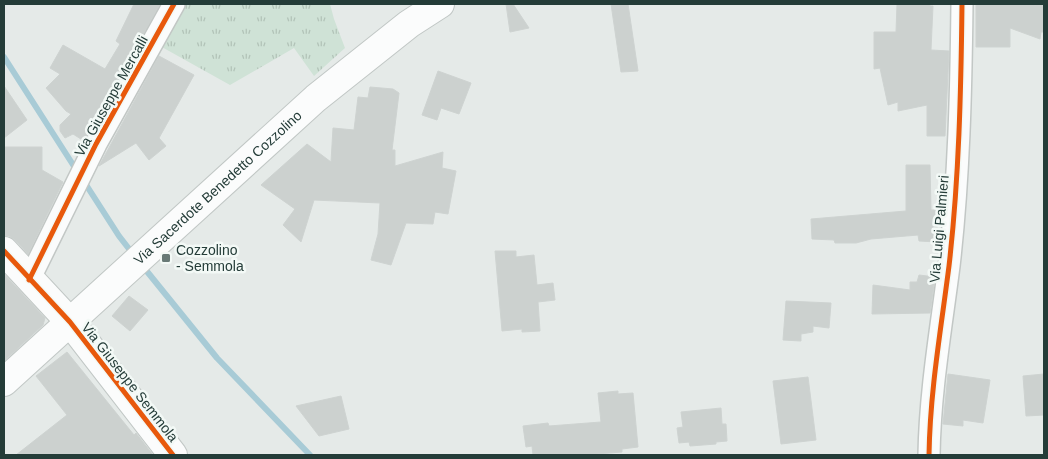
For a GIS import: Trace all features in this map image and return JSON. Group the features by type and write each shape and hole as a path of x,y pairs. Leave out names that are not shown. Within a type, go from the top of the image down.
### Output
{"main road":[{"name":"Via Sacerdote Benedetto Cozzolino","path":"4,382 316,98 409,24 440,4"},
{"name":"Via Giuseppe Semmola","path":"4,251 70,322 173,455"}],"street":[{"name":"Via Giuseppe Mercalli","path":"29,280 87,163 174,4"},
{"name":"Via Luigi Palmieri","path":"929,455 933,382 949,265 956,167 962,4"}],"green space":[{"path":"181,4 330,4 345,48 314,76 294,48 230,85 160,46"}],"building":[{"path":"134,4 160,4 84,141 73,134 65,138 60,131 60,125 71,114 66,111 46,88 60,74 50,68 63,45 105,69 120,44 116,41"},
{"path":"506,4 513,4 529,28 510,32"},
{"path":"611,4 628,4 638,71 621,72"},
{"path":"897,4 930,4 930,6 933,6 931,50 949,51 945,136 927,136 927,105 898,111 898,102 888,105 880,68 874,69 874,32 896,32"},
{"path":"976,4 1044,5 1044,32 1041,32 1040,39 1010,28 1010,47 976,47"},
{"path":"159,56 194,75 159,138 166,146 149,160 136,143 99,166"},
{"path":"438,71 471,83 459,114 441,108 437,120 422,115"},
{"path":"4,86 27,120 4,138"},
{"path":"370,87 393,89 399,93 392,150 395,150 395,166 443,152 442,168 456,171 448,214 435,212 433,224 406,223 391,265 371,260 378,234 380,203 314,200 301,242 283,225 295,209 261,185 307,144 331,162 333,128 354,130 358,97 368,98"},
{"path":"4,147 42,147 42,170 63,182 28,254 15,240 9,236 4,236"},
{"path":"906,165 930,165 931,210 937,210 937,242 919,241 918,235 871,239 856,243 835,243 834,240 812,239 811,219 906,211"},
{"path":"495,251 516,251 516,257 534,255 537,285 553,283 555,300 538,302 540,331 522,332 522,329 502,331"},
{"path":"4,274 45,318 43,325 4,361"},
{"path":"919,275 935,277 930,313 872,314 873,285 910,290 910,282 917,282"},
{"path":"129,296 148,310 130,331 112,316"},
{"path":"786,301 831,303 829,328 813,326 813,332 801,334 801,341 783,340"},
{"path":"67,352 134,435 136,433 153,455 16,455 67,415 36,376"},
{"path":"948,374 990,380 983,423 963,420 963,426 943,424"},
{"path":"1044,374 1044,415 1026,416 1023,376"},
{"path":"808,377 816,440 781,444 773,381"},
{"path":"618,391 618,394 633,393 638,447 622,449 622,452 585,455 533,455 532,446 526,447 523,426 548,423 549,426 601,422 598,393"},
{"path":"341,396 349,429 319,436 296,406"},
{"path":"721,408 722,424 726,424 727,441 690,446 689,442 679,443 677,428 683,427 681,412"}],"waterway":[{"path":"4,57 77,171"},
{"path":"83,180 119,236 133,254"},
{"path":"141,264 217,358 310,455"}],"cycle path":[{"path":"29,280 96,144 174,4"},
{"path":"929,455 934,384 955,201 962,4"},
{"path":"4,251 70,322 173,455"}],"place":[{"name":"Cozzolino - Semmola","path":"166,258"}]}
